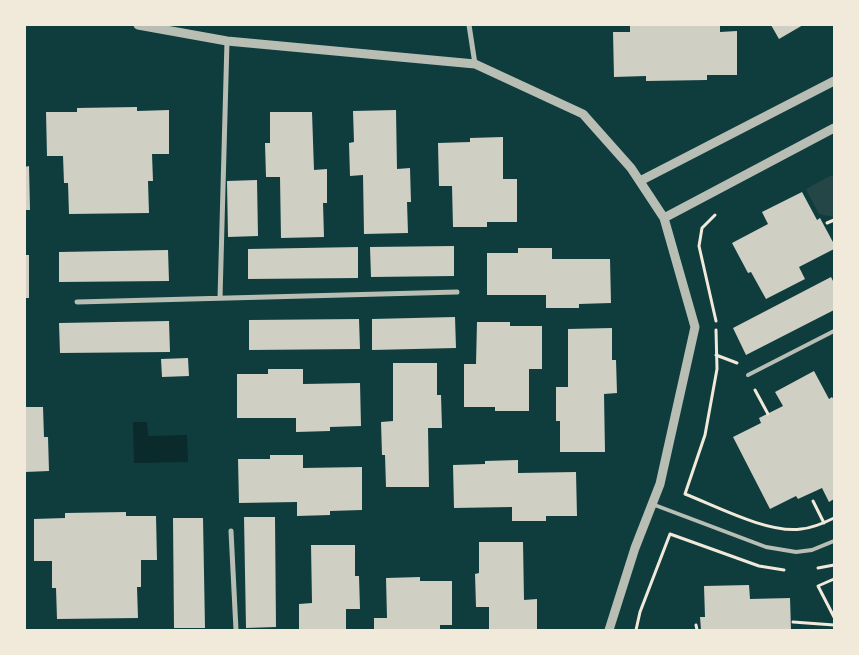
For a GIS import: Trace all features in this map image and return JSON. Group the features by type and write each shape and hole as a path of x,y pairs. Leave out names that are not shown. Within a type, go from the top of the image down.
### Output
{"street":[{"path":"138,25 227,41 475,64 583,114 631,168 664,218 695,326 660,484 635,548 609,630"},
{"path":"469,25 475,64"},
{"path":"220,298 227,41"},
{"path":"640,181 834,81"},
{"path":"664,218 834,128"},
{"path":"77,302 457,292"},
{"path":"230,531 236,630"}],"lane":[{"path":"748,375 834,331"},
{"path":"652,504 766,547 796,552 812,550 834,541"}],"path":[{"path":"721,212 702,228 699,246 716,321 717,369 705,434 685,494 760,524 786,529 800,529 824,523 834,518"},
{"path":"827,223 834,220"},
{"path":"716,355 742,364"},
{"path":"813,501 824,523"},
{"path":"636,630 640,612 670,534"},
{"path":"834,579 818,586 834,617"},
{"path":"793,622 834,625"},
{"path":"696,625 696,630"}],"shaded area":[{"path":"830,176 834,176 834,217 819,214 806,189"},
{"path":"133,422 147,422 148,436 187,435 188,462 134,463"}],"building":[{"path":"630,25 720,25 720,32 737,31 737,75 707,75 707,80 646,81 646,76 614,77 613,32 630,32"},
{"path":"771,25 803,25 779,39"},
{"path":"137,107 137,111 169,110 169,154 152,154 153,181 148,181 149,213 69,214 68,183 64,183 63,156 47,156 46,112 77,112 77,108"},
{"path":"396,110 397,169 410,168 411,202 407,202 408,233 364,234 363,175 350,176 349,143 354,142 353,111"},
{"path":"270,112 312,112 314,170 327,169 327,203 323,203 324,237 281,238 280,177 266,177 265,143 270,143"},
{"path":"503,137 503,179 517,179 517,222 487,222 487,227 453,227 452,186 439,186 438,143 470,142 470,138"},
{"path":"29,166 30,210 25,210 25,167"},
{"path":"257,180 258,236 228,237 227,181"},
{"path":"802,192 817,220 820,218 834,244 834,249 799,267 805,279 766,299 751,272 748,273 732,243 768,224 762,212"},
{"path":"454,246 454,276 371,277 370,247"},
{"path":"358,247 358,278 248,279 248,249"},
{"path":"518,248 552,248 552,259 610,259 611,303 579,304 579,308 546,308 546,295 487,295 487,253 518,253"},
{"path":"168,250 169,281 59,282 59,252"},
{"path":"25,255 29,255 29,298 25,298"},
{"path":"831,277 834,283 834,310 746,355 733,328"},
{"path":"455,317 456,348 372,350 372,319"},
{"path":"359,319 360,349 249,350 249,320"},
{"path":"169,321 170,352 60,353 59,323"},
{"path":"477,322 510,322 510,326 542,326 542,369 529,369 529,411 495,411 495,407 464,407 464,364 476,364"},
{"path":"612,328 612,360 616,360 617,393 604,394 605,452 560,452 560,421 556,421 556,387 568,387 568,329"},
{"path":"188,358 189,376 162,377 161,359"},
{"path":"393,363 437,363 437,395 441,395 442,428 428,428 429,487 386,487 385,455 382,455 381,422 393,421"},
{"path":"268,369 303,369 303,384 360,383 361,426 330,427 330,431 296,432 296,418 237,418 237,374 268,374"},
{"path":"814,371 829,399 832,397 834,400 834,499 829,502 822,488 798,499 796,496 770,509 733,437 761,423 759,418 783,406 775,392"},
{"path":"25,407 43,407 44,437 48,437 49,471 25,472"},
{"path":"270,455 303,455 303,468 362,467 362,510 330,511 330,515 297,516 297,502 239,503 238,459 270,459"},
{"path":"518,460 518,473 576,472 577,516 546,516 546,521 512,521 512,507 454,508 453,465 485,464 485,461"},
{"path":"126,512 126,516 156,516 157,560 141,560 141,587 137,587 138,618 57,619 56,588 52,588 52,561 34,561 34,519 65,518 65,513"},
{"path":"244,517 275,517 276,627 246,628"},
{"path":"173,518 203,518 205,628 174,628"},
{"path":"479,542 523,542 524,600 537,599 537,630 489,630 489,607 476,607 475,574 479,573"},
{"path":"311,545 355,545 355,576 359,576 360,609 346,609 346,630 299,630 299,604 312,603"},
{"path":"420,577 420,581 452,581 452,625 440,625 440,630 374,630 374,618 387,618 386,578"},
{"path":"749,585 750,599 790,598 791,630 701,630 700,617 705,617 704,586"}]}
